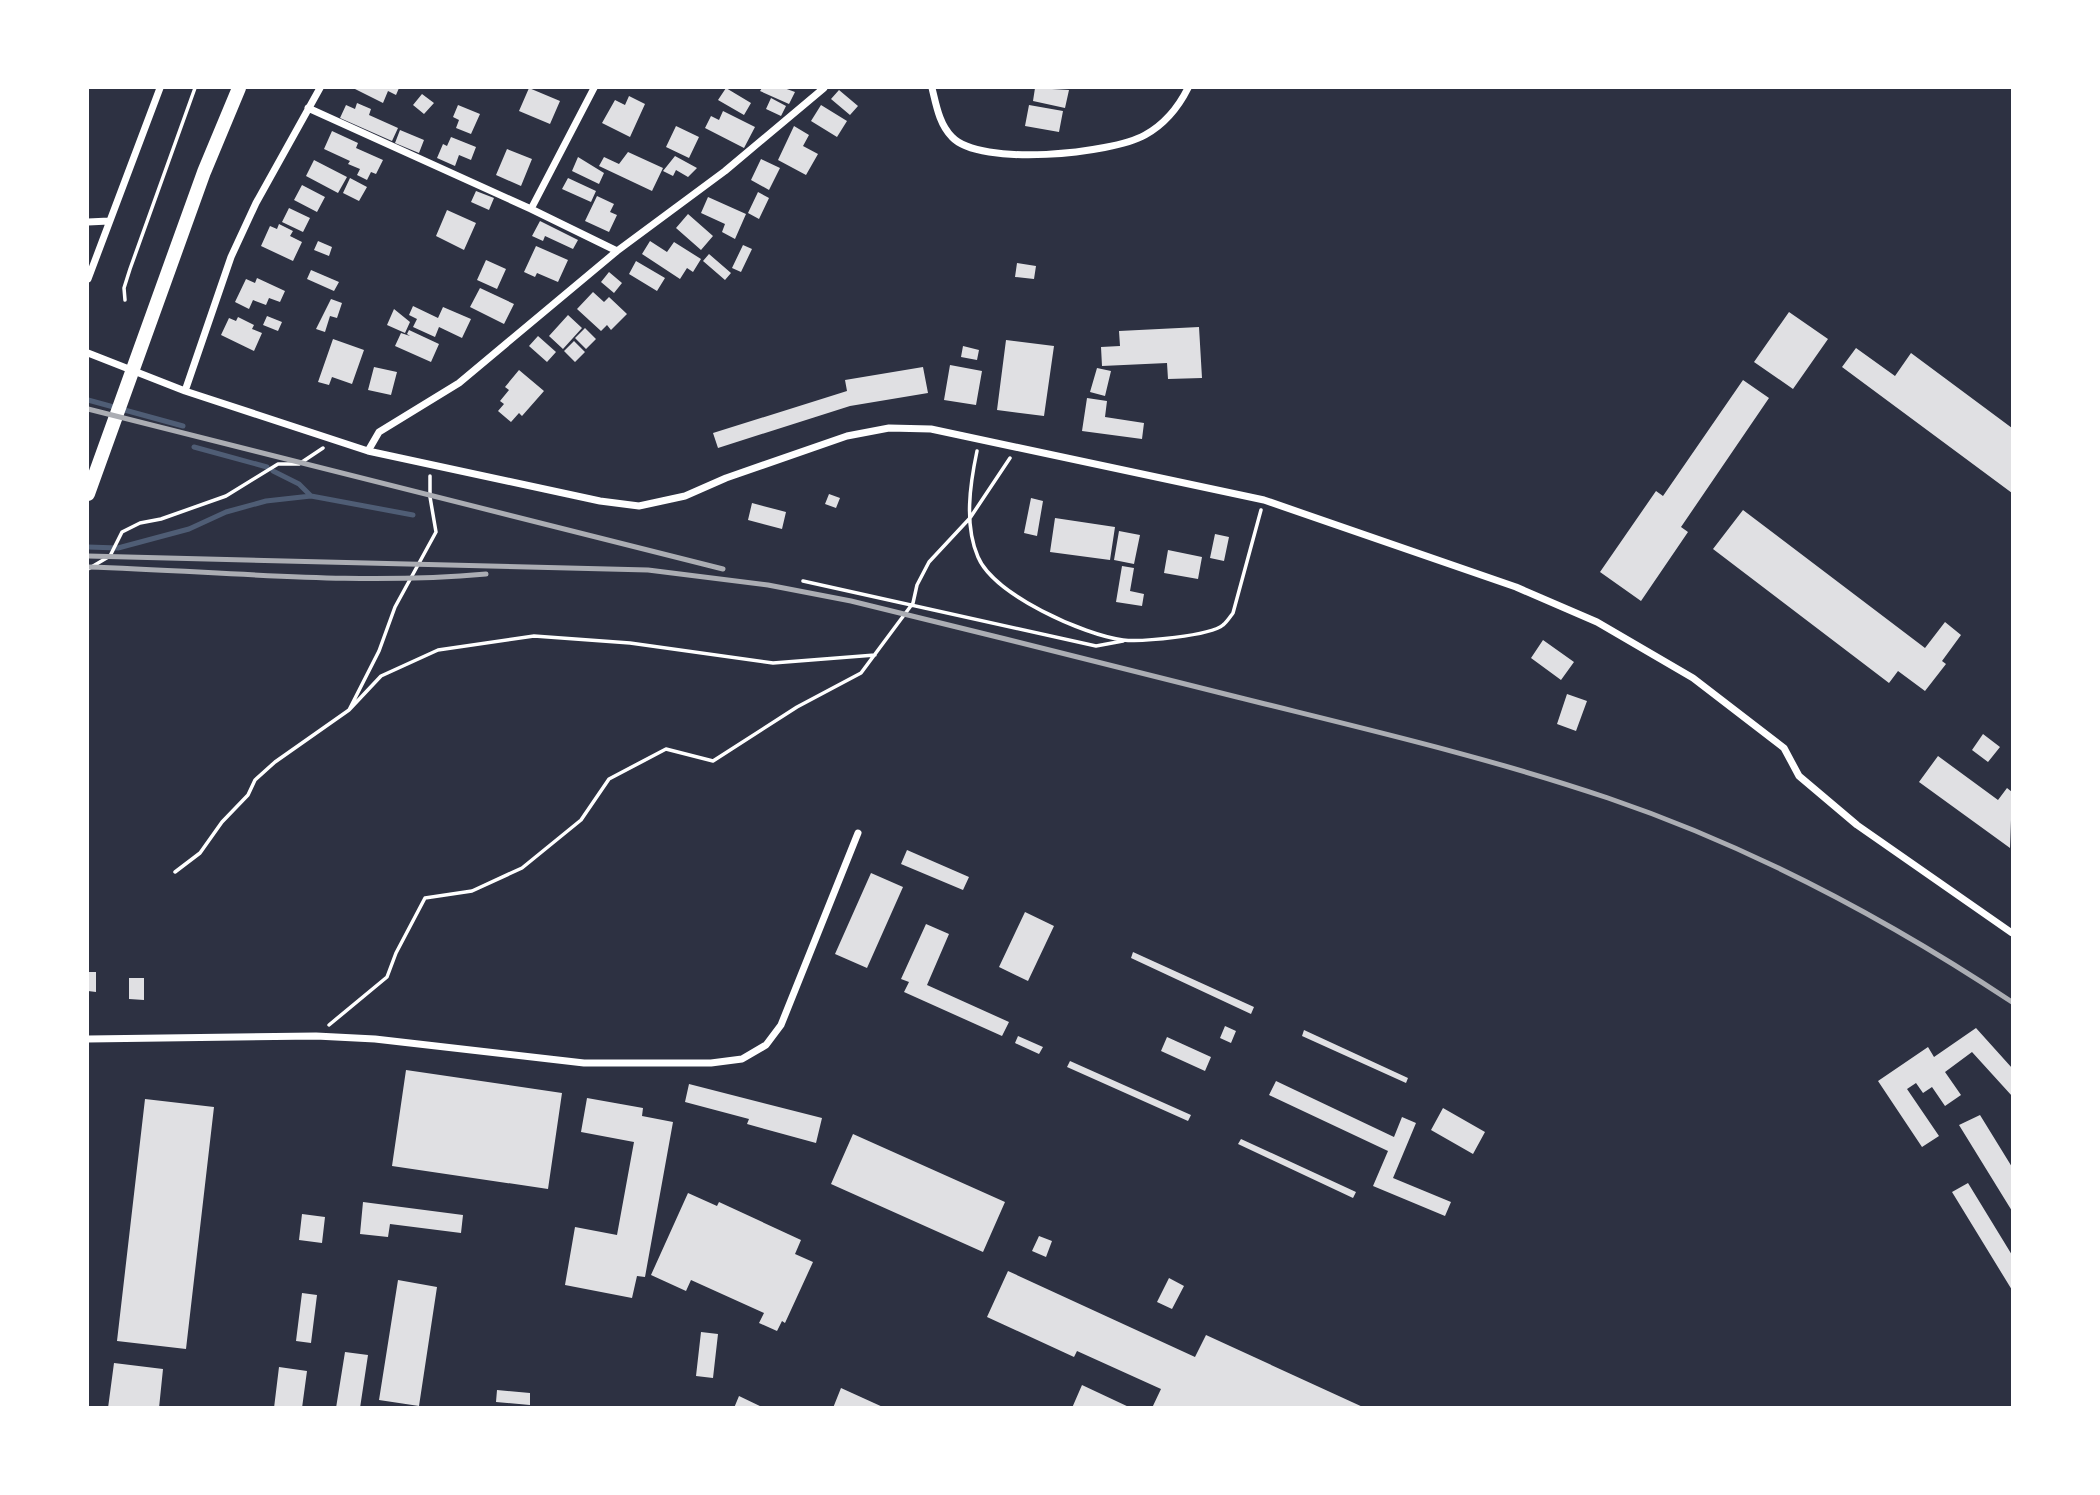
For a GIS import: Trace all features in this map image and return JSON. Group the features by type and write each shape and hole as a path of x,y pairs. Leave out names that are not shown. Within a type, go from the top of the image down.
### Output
{"main road":[{"path":"88,494 204,172 239,88"}],"street":[{"path":"88,279 160,88"},
{"path":"186,391 231,257 256,203 320,88"},
{"path":"531,209 594,88"},
{"path":"368,451 379,432 459,383 617,251 725,171 824,88"},
{"path":"932,88 943,124 959,143 993,153 1093,152 1146,135 1171,115 1188,88"},
{"path":"308,108 617,251"},
{"path":"88,222 109,221"},
{"path":"88,353 186,391 368,451 430,467 600,501 639,506 685,496 726,478 847,436 889,428 931,429 1264,500 1516,587 1597,622 1693,678 1784,748 1799,776 1857,825 2012,933"},
{"path":"88,1039 316,1036 375,1039 584,1063 711,1063 742,1059 766,1045 781,1025 858,833"}],"path":[{"path":"125,300 124,288 130,269 195,88"},
{"path":"980,439 971,483 970,518 978,558 998,584 1040,609 1100,634 1125,640"},
{"path":"88,569 110,556 122,532 140,523 162,519 226,496 278,464 299,464 314,457 332,440"},
{"path":"316,1036 387,976 425,898 472,891 522,868 581,820 609,779 666,749 713,761 797,707 861,673 913,603 917,585 929,562 970,518 1016,447"},
{"path":"349,710 379,651 395,607 436,532 430,496 430,467"},
{"path":"803,581 901,605 913,603 1096,646 1125,640 1194,634 1222,627 1233,613 1264,500"},
{"path":"175,872 200,853 222,822 248,795 254,780 275,762 349,710 381,676 438,650 534,636 630,642 773,663 875,655"}],"building":[{"path":"353,88 399,88 396,95 388,91 383,103"},
{"path":"529,88 560,101 550,124 519,111"},
{"path":"726,88 751,103 744,115 718,100"},
{"path":"762,88 784,88 795,92 789,104 760,91"},
{"path":"1035,88 1069,90 1065,108 1033,101"},
{"path":"839,90 858,106 850,115 831,99"},
{"path":"422,94 434,103 424,114 413,105"},
{"path":"629,96 645,104 630,137 602,123 615,100 625,105"},
{"path":"771,98 786,106 781,116 766,109"},
{"path":"357,103 371,109 369,115 398,128 392,141 340,118 346,105 355,109"},
{"path":"458,105 480,114 471,134 456,128 459,120 453,117"},
{"path":"821,105 847,121 837,137 811,121"},
{"path":"1029,105 1063,111 1059,132 1025,126"},
{"path":"723,111 755,127 744,148 705,128 711,116 719,120"},
{"path":"676,126 699,137 689,158 666,147"},
{"path":"794,126 809,135 803,146 818,154 806,175 778,160"},
{"path":"400,130 424,140 419,153 395,143"},
{"path":"332,131 358,143 356,148 383,160 376,174 371,172 367,180 357,175 360,169 348,164 350,161 324,149"},
{"path":"451,137 476,147 471,160 459,155 455,166 437,158 443,144 447,146"},
{"path":"507,149 532,159 521,186 496,175"},
{"path":"628,152 663,168 652,191 599,166 604,157 619,164"},
{"path":"675,156 697,168 688,177 676,170 673,176 663,171"},
{"path":"578,157 604,173 599,184 572,171"},
{"path":"761,159 780,168 769,190 751,180"},
{"path":"314,160 347,177 338,193 306,176"},
{"path":"350,178 367,187 359,201 343,193"},
{"path":"568,178 596,191 591,202 562,189"},
{"path":"302,185 325,197 317,212 294,200"},
{"path":"476,191 494,198 489,210 471,202"},
{"path":"758,192 769,198 759,219 748,213"},
{"path":"597,196 614,204 610,212 617,215 609,232 585,221"},
{"path":"708,197 746,214 735,239 722,232 725,224 701,213"},
{"path":"289,208 310,218 303,232 282,222"},
{"path":"447,210 476,223 464,250 436,236"},
{"path":"688,214 713,236 701,250 676,228"},
{"path":"540,221 578,240 573,249 545,236 543,241 532,236"},
{"path":"279,224 293,231 290,236 302,242 293,261 261,246 270,226 277,229"},
{"path":"318,241 332,247 329,256 314,250"},
{"path":"650,241 667,252 674,242 701,259 693,272 687,268 680,279 642,254"},
{"path":"743,245 752,249 741,272 732,268"},
{"path":"536,246 568,260 558,282 537,273 535,277 524,272"},
{"path":"709,254 731,273 725,280 703,261"},
{"path":"486,260 506,269 497,289 477,280"},
{"path":"636,261 665,278 657,291 629,274"},
{"path":"1017,263 1036,266 1034,279 1015,277"},
{"path":"311,270 339,282 334,291 307,279"},
{"path":"609,272 622,283 614,293 601,282"},
{"path":"257,278 285,291 280,302 269,298 266,305 253,300 249,309 235,302 246,279 255,283"},
{"path":"480,288 514,304 504,324 470,307"},
{"path":"593,292 604,302 609,297 627,314 611,330 607,325 601,331 577,309"},
{"path":"331,299 342,303 337,318 330,316 325,332 316,329"},
{"path":"413,306 438,318 443,307 471,319 462,338 439,327 435,337 413,327 417,319 409,315"},
{"path":"394,309 410,322 405,333 387,325"},
{"path":"1789,312 1828,339 1793,389 1754,362"},
{"path":"568,315 582,328 563,349 549,336"},
{"path":"267,316 282,322 278,331 263,325"},
{"path":"238,317 254,325 252,329 262,333 254,351 221,335 229,318 236,321"},
{"path":"1199,327 1202,378 1168,379 1167,363 1102,366 1101,347 1120,346 1119,331"},
{"path":"585,328 596,339 586,349 575,338"},
{"path":"409,330 439,344 431,362 395,346 401,333 410,336 407,334"},
{"path":"538,336 556,352 547,362 529,346"},
{"path":"333,339 364,350 352,384 332,377 329,385 318,382"},
{"path":"1006,340 1054,346 1044,416 997,410"},
{"path":"574,341 585,352 575,362 564,351"},
{"path":"963,346 979,350 977,360 961,357"},
{"path":"1856,348 1895,376 1911,353 2012,428 2012,493 1842,367"},
{"path":"950,365 982,371 976,405 944,400"},
{"path":"374,367 397,372 391,395 368,390"},
{"path":"923,367 928,393 850,406 718,448 713,433 847,391 845,380"},
{"path":"1097,368 1111,371 1105,396 1090,392"},
{"path":"519,370 544,391 522,416 519,413 511,422 498,411 504,404 500,401 509,390 505,387"},
{"path":"1743,380 1769,398 1681,527 1688,532 1641,601 1600,572 1656,491 1663,496"},
{"path":"1087,398 1107,401 1105,417 1144,423 1142,439 1082,431"},
{"path":"829,494 840,498 836,508 825,504"},
{"path":"1031,498 1043,501 1037,536 1024,533"},
{"path":"752,503 786,512 782,529 748,520"},
{"path":"1743,510 1925,648 1945,622 1961,635 1942,661 1946,664 1925,691 1898,671 1889,683 1713,549"},
{"path":"1055,518 1115,527 1110,560 1050,552"},
{"path":"1119,531 1140,535 1134,564 1114,560"},
{"path":"1215,534 1229,537 1224,561 1210,558"},
{"path":"1168,550 1202,557 1198,579 1164,573"},
{"path":"1122,566 1134,568 1130,591 1144,594 1142,606 1116,602"},
{"path":"1543,640 1574,662 1561,680 1531,658"},
{"path":"1567,694 1587,701 1576,731 1557,724"},
{"path":"1983,734 2000,747 1988,762 1972,750"},
{"path":"1938,756 1998,800 2007,788 2012,792 2010,848 1919,782"},
{"path":"907,850 969,877 963,890 901,864"},
{"path":"871,873 903,887 867,968 835,954"},
{"path":"1025,912 1054,926 1028,981 999,967"},
{"path":"926,924 949,934 927,985 1009,1022 1002,1036 904,992 909,982 901,979"},
{"path":"1133,952 1254,1007 1251,1014 1131,958"},
{"path":"88,972 96,972 96,992 88,991"},
{"path":"129,978 144,978 144,1000 129,999"},
{"path":"1225,1026 1236,1031 1231,1043 1220,1038"},
{"path":"1976,1028 2012,1068 2012,1096 1972,1052 1945,1072 1961,1095 1945,1106 1932,1087 1923,1093 1916,1083 1907,1089 1939,1136 1922,1147 1878,1081 1928,1047 1934,1057"},
{"path":"1304,1030 1408,1078 1406,1083 1302,1036"},
{"path":"1018,1036 1043,1047 1039,1054 1015,1043"},
{"path":"1167,1037 1211,1057 1205,1071 1161,1051"},
{"path":"1070,1061 1191,1115 1188,1121 1067,1067"},
{"path":"406,1070 562,1093 548,1189 392,1166"},
{"path":"1276,1081 1394,1137 1402,1117 1416,1123 1393,1178 1451,1202 1445,1216 1373,1186 1388,1151 1269,1095"},
{"path":"689,1084 822,1118 816,1143 747,1124 749,1119 685,1102"},
{"path":"587,1098 643,1108 642,1116 673,1122 645,1277 637,1276 632,1298 565,1285 575,1227 617,1235 634,1142 581,1132"},
{"path":"145,1099 214,1107 186,1349 117,1341"},
{"path":"1443,1108 1485,1132 1473,1154 1431,1130"},
{"path":"1980,1115 2012,1167 2012,1211 1959,1125"},
{"path":"853,1134 1005,1202 983,1252 831,1184"},
{"path":"1241,1139 1356,1192 1353,1198 1238,1144"},
{"path":"1968,1183 2012,1255 2012,1290 1952,1192"},
{"path":"688,1193 717,1206 719,1202 801,1240 795,1254 813,1262 785,1323 782,1321 777,1331 759,1323 764,1313 691,1280 686,1291 651,1275"},
{"path":"363,1202 463,1215 461,1233 390,1224 388,1237 360,1234"},
{"path":"302,1214 325,1217 322,1243 299,1240"},
{"path":"1039,1236 1052,1241 1046,1257 1032,1251"},
{"path":"1008,1271 1195,1357 1206,1335 1365,1408 1152,1408 1161,1389 1077,1351 1074,1357 987,1317"},
{"path":"1169,1278 1184,1286 1172,1309 1157,1302"},
{"path":"398,1280 437,1287 419,1406 379,1400"},
{"path":"302,1293 317,1295 311,1343 296,1341"},
{"path":"701,1332 718,1334 713,1378 696,1376"},
{"path":"345,1352 368,1355 360,1408 336,1408"},
{"path":"114,1363 163,1369 159,1408 108,1408"},
{"path":"279,1367 307,1371 302,1408 274,1408"},
{"path":"1082,1385 1131,1408 1072,1408"},
{"path":"841,1388 885,1408 833,1408"},
{"path":"497,1390 530,1393 530,1405 496,1402"},
{"path":"739,1396 764,1408 734,1408"}],"waterway":[{"path":"88,400 183,426"},
{"path":"194,447 267,467"},
{"path":"273,471 299,484 311,496 413,515"},
{"path":"88,547 118,548 189,529 226,512 266,501 311,496"}],"railway":[{"path":"88,409 723,569"},
{"path":"88,556 648,570 768,585 851,601 1424,744 1608,798 1714,839 1817,887 1916,942 2012,1002"},
{"path":"88,567 386,579 486,574"}]}
